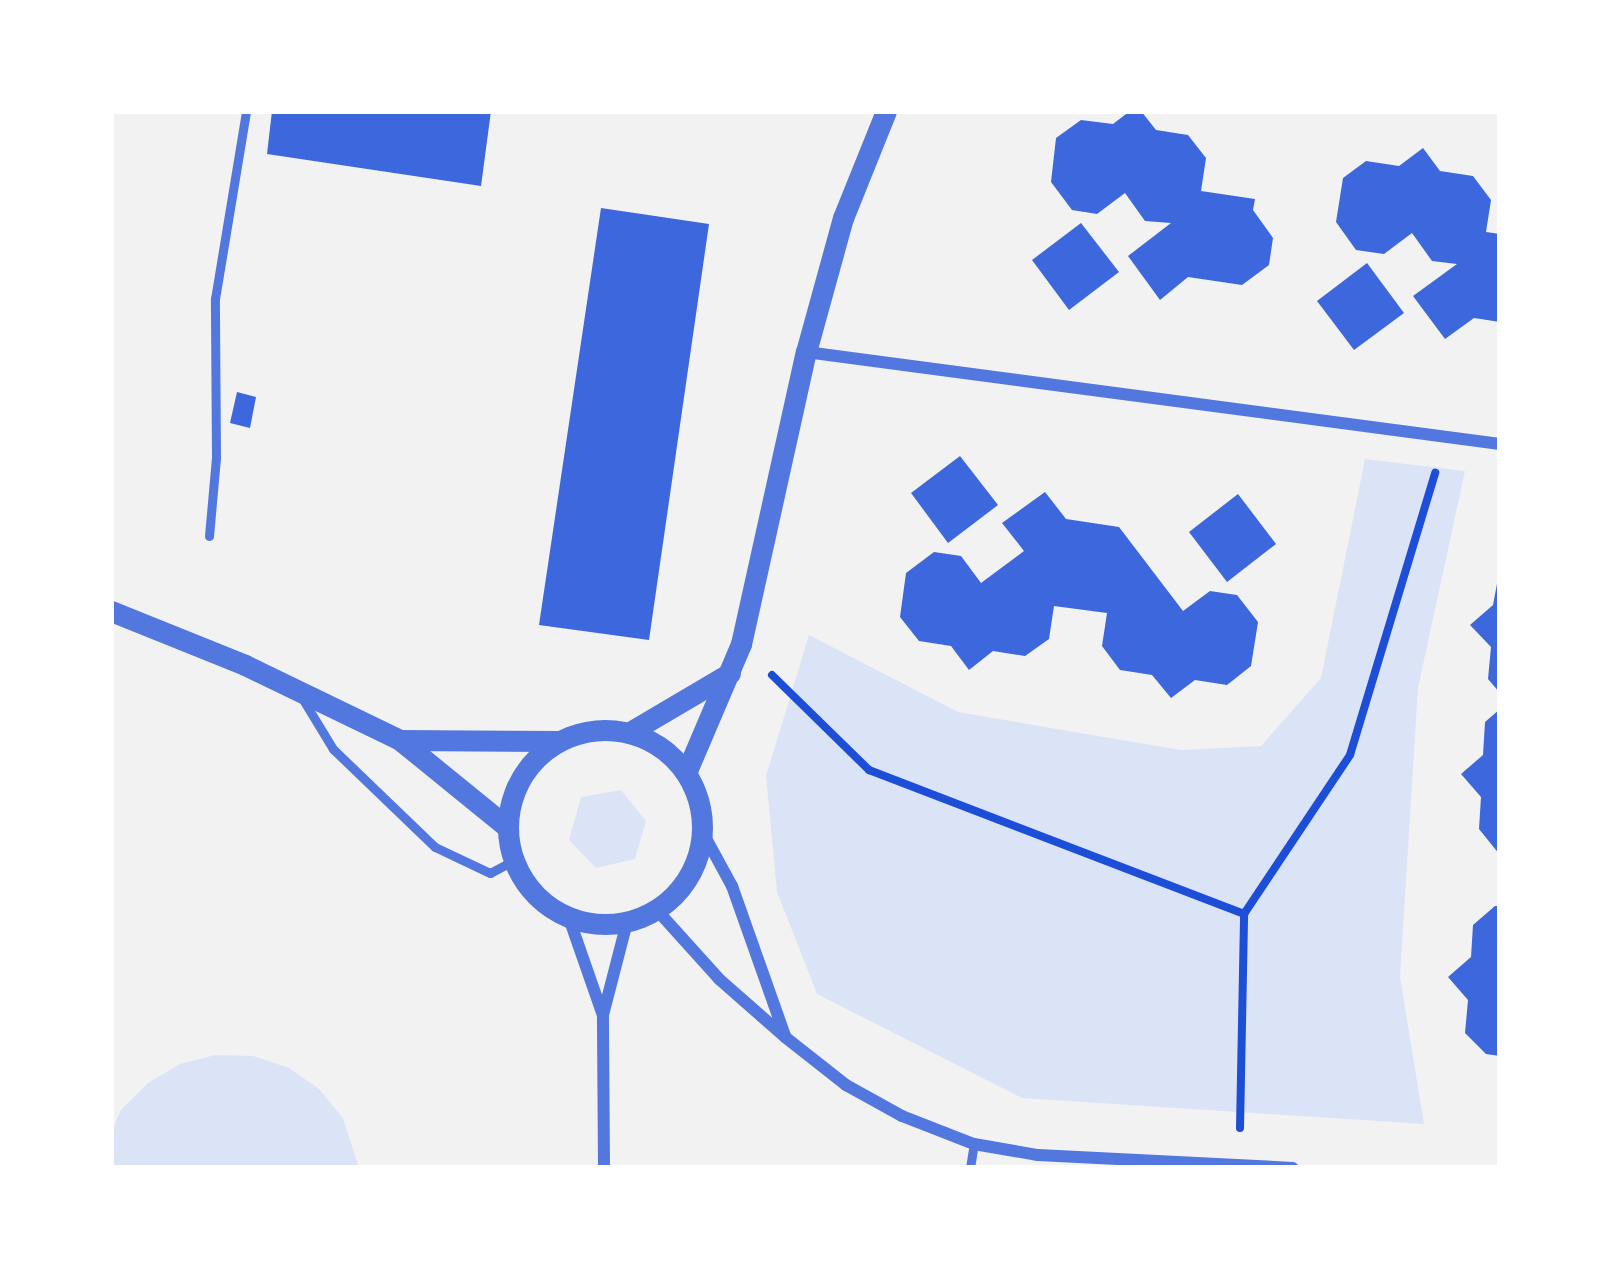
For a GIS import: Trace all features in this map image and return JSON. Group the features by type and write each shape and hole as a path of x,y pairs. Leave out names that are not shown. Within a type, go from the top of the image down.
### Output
{"street":[{"path":"686,773 741,644 806,352 842,218 886,111"},
{"path":"806,352 1500,444"},
{"path":"111,611 245,664 400,740 507,827"},
{"path":"630,732 730,673"},
{"path":"400,740 558,741 593,730 630,732 662,748 686,773 699,801 702,831 697,860 681,888 656,910 626,922 596,924 569,918 527,885 514,860 507,827 514,792 531,762 558,741"},
{"path":"702,831 731,886 785,1037"},
{"path":"656,910 718,979 785,1037 846,1085 902,1116 974,1144 1038,1154 1293,1168"},
{"path":"569,918 603,1016"},
{"path":"604,1168 603,1016 626,922"}],"lane":[{"path":"209,536 216,458 215,299 246,111"},
{"path":"299,693 333,749 435,847 490,873 514,860"},
{"path":"970,1168 974,1144"}],"path":[{"path":"1239,1166 1244,914 1351,755 1445,438"},
{"path":"741,644 869,770 1244,914"}],"shaded area":[{"path":"1365,459 1465,471 1418,688 1400,977 1424,1124 1022,1098 817,994 777,892 766,776 809,635 958,712 1181,750 1261,746 1321,678"},
{"path":"621,790 646,821 635,859 596,868 569,840 581,797"},
{"path":"215,1055 253,1056 289,1068 319,1089 343,1118 359,1168 111,1168 111,1132 121,1110 148,1083 180,1064"}],"building":[{"path":"272,111 491,111 481,186 267,154"},
{"path":"1130,111 1141,111 1156,130 1188,135 1206,158 1201,191 1255,199 1253,210 1273,238 1269,265 1242,285 1188,277 1160,300 1128,256 1171,223 1145,221 1125,193 1097,214 1072,210 1051,182 1056,138 1081,120 1113,124"},
{"path":"1423,148 1440,171 1473,176 1491,200 1486,232 1500,234 1500,322 1474,318 1445,339 1413,296 1457,264 1432,261 1412,233 1384,254 1356,250 1336,222 1343,178 1366,161 1399,166"},
{"path":"601,208 709,224 649,640 539,625"},
{"path":"1081,223 1119,272 1069,310 1032,260"},
{"path":"1367,263 1404,313 1354,350 1317,301"},
{"path":"237,392 256,397 250,428 230,423"},
{"path":"960,456 998,505 948,543 911,493"},
{"path":"1045,492 1066,519 1119,527 1183,611 1210,591 1237,595 1258,622 1251,666 1227,685 1195,680 1171,698 1152,675 1120,670 1102,646 1107,613 1054,606 1049,639 1025,656 993,651 969,670 951,646 919,641 900,617 906,573 934,552 961,556 981,583 1024,551 1002,523"},
{"path":"1238,494 1276,544 1227,582 1189,532"},
{"path":"1500,568 1500,693 1488,679 1491,647 1470,625 1493,605"},
{"path":"1500,709 1500,855 1479,829 1481,797 1461,774 1483,755 1485,722"},
{"path":"1500,906 1500,1056 1486,1054 1465,1033 1468,1000 1448,977 1471,957 1473,925"}]}
